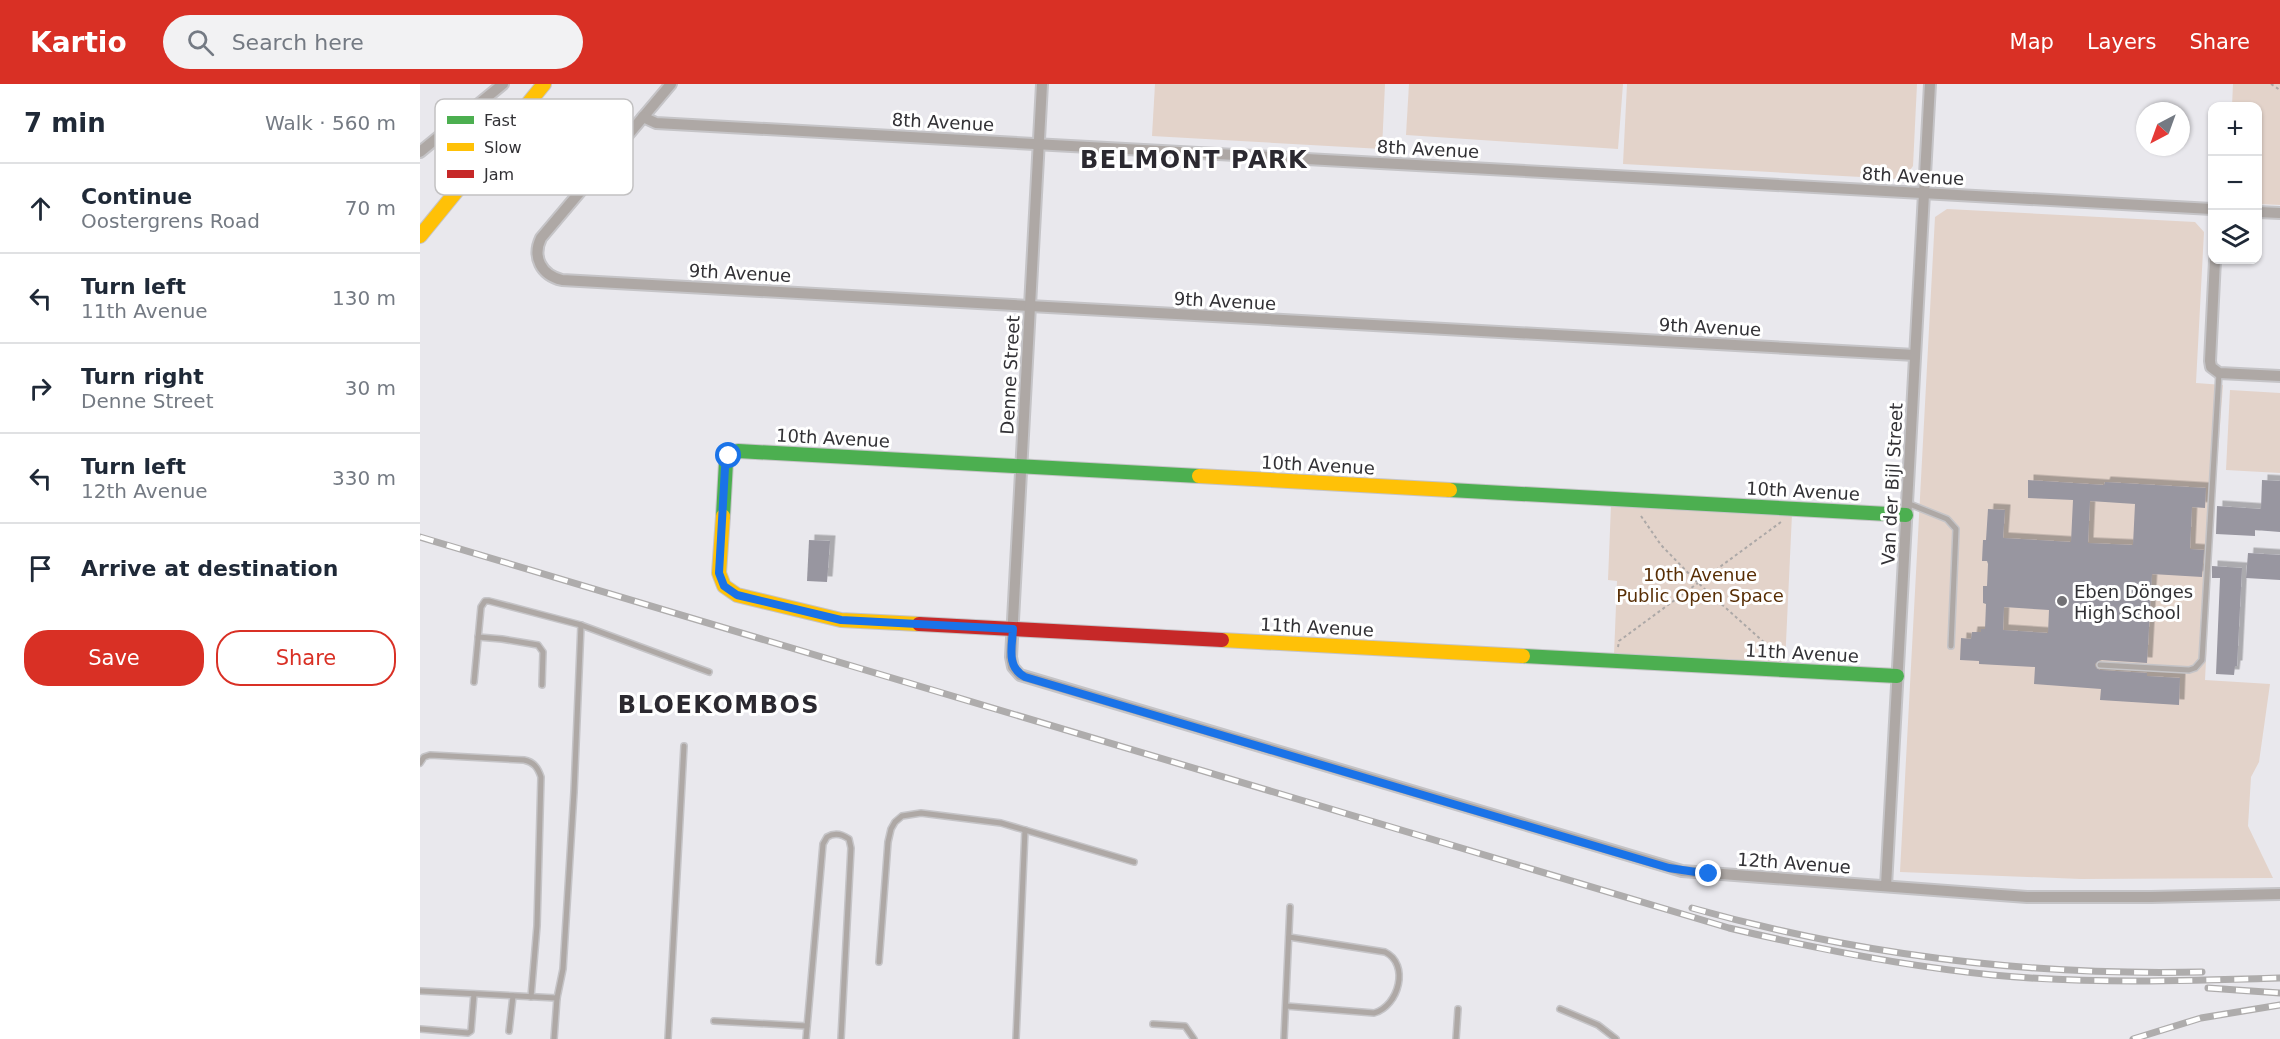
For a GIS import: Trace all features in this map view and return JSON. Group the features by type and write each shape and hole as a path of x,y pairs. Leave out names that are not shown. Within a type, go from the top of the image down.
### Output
{"street":[{"path":"485,99 503,84"},
{"path":"532,99 544,84"},
{"path":"643,117 671,84"},
{"name":"Denne Street","path":"1013,667 1011,657 1042,84"},
{"name":"Van der Bijl Street","path":"1886,886 1930,84"},
{"name":"8th Avenue","path":"643,117 656,123 2208,209"},
{"name":"9th Avenue","path":"633,129 643,117"},
{"path":"420,152 435,140"},
{"path":"420,236 453,195"},
{"name":"9th Avenue","path":"577,195 541,238 537,250 539,263 549,275 562,280 1915,355"},
{"path":"2262,212 2280,213"},
{"path":"2215,264 2211,367 2219,373 2280,376"},
{"name":"10th Avenue","path":"737,595 724,586 719,573 725,468 729,456 738,451 1791,509 1907,509"},
{"name":"11th Avenue","path":"737,595 841,620 1898,676"},
{"name":"12th Avenue","path":"1013,667 1025,677 1669,868 1709,874 2027,897 2280,894"}],"lane":[{"path":"2100,665 2189,669 2196,668 2202,660 2219,373"},
{"path":"1907,509 1947,519 1956,529 1952,646"},
{"path":"474,682 481,606 485,601 581,625 709,672"},
{"path":"554,1039 557,998 563,969 581,625"},
{"path":"478,637 538,645 543,652 542,685"},
{"path":"668,1039 684,746"},
{"path":"420,762 423,757 430,755 524,760 531,762 538,769 541,777 537,926 531,998"},
{"path":"879,962 888,842 891,829 902,816 921,813 987,821 1134,862"},
{"path":"1016,1039 1025,830"},
{"path":"806,1039 823,844 831,834 842,834 849,839 851,848 842,1039"},
{"path":"1284,1039 1290,907"},
{"path":"1286,1006 1374,1013 1382,1011 1395,997 1399,976 1397,962 1384,952 1289,937"},
{"path":"420,991 557,998"},
{"path":"420,1029 468,1033 471,1031 474,994"},
{"path":"509,1031 513,996"},
{"path":"1560,1009 1608,1030 1616,1039"},
{"path":"1456,1039 1458,1010"},
{"path":"714,1021 807,1026"},
{"path":"1153,1024 1185,1026 1194,1039"}],"path":[{"path":"2271,84 2280,90"},
{"path":"1635,500 1636,509 1661,545 1697,582 1760,636 1781,658 1783,670"},
{"path":"1616,662 1619,641 1697,582 1788,518 1791,509"}],"green space":[{"path":"1155,84 1385,84 1382,149 1152,136"},
{"path":"1409,84 1623,84 1618,149 1406,135"},
{"path":"1627,84 1917,84 1913,166 1907,174 1898,179 1623,164"},
{"path":"2233,84 2280,84 2280,205 2262,204 2262,102 2232,102"},
{"name":"Eben Dönges High School","path":"1947,209 2195,222 2204,232 2196,383 2223,385 2205,680 2270,684 2259,762 2251,777 2248,826 2273,878 2081,879 1900,872 1935,217"},
{"path":"2230,390 2280,393 2280,473 2226,470"},
{"name":"10th Avenue Public Open Space","path":"1611,505 1792,514 1785,664 1614,655 1617,581 1608,580"}],"building":[{"path":"2028,480 2206,488 2205,508 2192,507 2190,549 2204,550 2202,577 2152,574 2147,663 2100,660 2095,664 2100,670 2180,678 2179,705 2100,700 2101,689 2034,684 2035,667 1979,664 1979,661 1960,660 1961,638 1971,639 1972,632 1981,632 1981,629 1985,629 1986,604 1983,603 1983,586 1987,586 1988,564 1987,561 1982,561 1988,509 2005,510 2003,538 2071,542 2073,500 2028,498","holes":["2090,501 2135,504 2133,545 2088,543","2004,607 2049,610 2048,633 2003,630"]},
{"path":"2262,480 2280,481 2280,532 2255,530 2255,536 2216,534 2217,506 2261,509"},
{"path":"809,540 830,541 827,582 807,581"},
{"path":"2248,553 2280,555 2280,580 2246,578"},
{"path":"2212,566 2242,568 2237,666 2235,666 2234,675 2216,674 2220,578 2212,578"}],"railway":[{"path":"420,537 1729,928 1861,956 1993,975 2101,981 2280,978"},
{"path":"1692,908 1818,938 1945,959 2073,970 2202,972"},
{"path":"2208,988 2280,993"},
{"path":"2133,1039 2201,1018 2280,1005"}],"traffic: fast":[{"path":"723,516 726,462 729,456 738,451 1199,476"},
{"path":"1450,490 1906,515"},
{"path":"1523,656 1897,676"}],"traffic: slow":[{"path":"532,99 544,84"},
{"path":"420,236 453,195"},
{"path":"1199,476 1450,490"},
{"path":"723,516 719,573 724,586 737,595 841,620 919,624"},
{"path":"1222,640 1523,656"}],"traffic: jam":[{"path":"919,624 1222,640"}],"place":[{"name":"Eben Dönges High School","path":"2062,601"}],"district":[{"name":"BELMONT PARK","path":"1194,160"},
{"name":"BLOEKOMBOS","path":"719,705"}],"route":[{"path":"729,456 725,468 719,573 724,586 737,595 841,620 1013,629 1011,657 1013,667 1025,677 1669,868 1709,874"}]}
